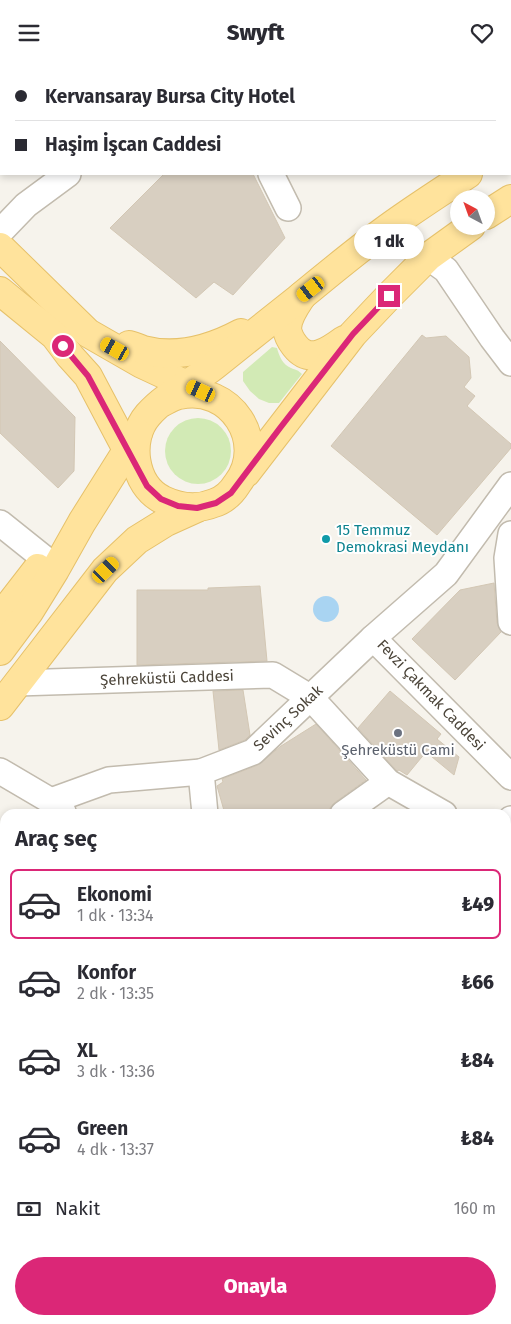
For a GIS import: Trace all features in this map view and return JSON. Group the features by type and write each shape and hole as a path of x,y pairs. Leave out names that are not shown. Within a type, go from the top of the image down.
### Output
{"main road":[{"path":"0,651 29,612 82,522 134,450 148,415 212,368 380,234 419,205 466,175"},
{"path":"495,209 511,199"},
{"path":"0,706 106,570 137,540 166,522 197,508 216,503 231,493 353,334 428,257 458,235"},
{"path":"0,247 88,333 142,364 215,398 231,408 243,423 249,441 249,460 243,477"},
{"path":"303,295 287,328 290,341 299,351 312,356 327,352 353,334"},
{"path":"3,298 55,336 88,376 134,450 147,486 161,499 178,506 197,508"},
{"path":"88,333 144,350 176,354 211,347 276,316"},
{"path":"162,403 178,395 197,393 215,398"},
{"path":"0,617 45,559 82,522"}],"street":[{"path":"0,232 26,205 67,175"},
{"path":"272,175 288,208"},
{"path":"428,257 446,269 511,363"},
{"name":"Fevzi Çakmak Caddesi","path":"511,485 446,574 373,638 511,777"},
{"path":"0,523 45,559"},
{"path":"511,534 507,558 511,622"},
{"name":"Sevinç Sokak","path":"58,807 109,780 201,772 253,752 373,638"},
{"name":"Şehreküstü Caddesi","path":"17,683 273,675 311,697 388,782 435,809"},
{"path":"0,771 58,807"},
{"path":"201,772 205,809"},
{"path":"350,809 388,782"}],"green space":[{"path":"272,347 277,348 280,357 288,367 302,374 279,403 269,403 259,399 243,381 243,372"},
{"path":"198,418 211,421 221,428 228,438 231,451 228,464 221,474 211,481 198,484 185,481 175,474 168,464 165,451 168,438 175,428 185,421"}],"water":[{"path":"326,596 335,600 339,609 335,618 326,622 317,618 313,609 317,600"}],"building":[{"path":"163,175 254,175 285,238 233,295 214,282 196,298 110,228"},
{"path":"422,335 426,338 446,336 469,357 471,378 464,387 475,396 467,406 511,444 511,448 437,535 331,446"},
{"path":"0,341 75,417 74,471 58,488 0,433"},
{"path":"494,583 497,623 501,632 455,680 412,639 460,590"},
{"path":"260,586 267,661 137,665 137,590 208,590 208,588"},
{"path":"243,690 250,735 245,740 219,750 213,691"},
{"name":"Şehreküstü Cami","path":"390,691 441,734 437,739 459,757 454,775 426,752 407,775 399,770 397,771 358,728"},
{"path":"316,724 366,780 334,803 330,809 224,809 217,786 223,782 222,779 258,765 281,746"}],"place":[{"name":"15 Temmuz Demokrasi Meydanı","path":"326,539"},
{"name":"Şehreküstü Cami","path":"398,733"}],"route":[{"path":"63,346 88,376 147,486 161,499 178,506 197,508 216,503 231,493 353,334 389,296"}]}
